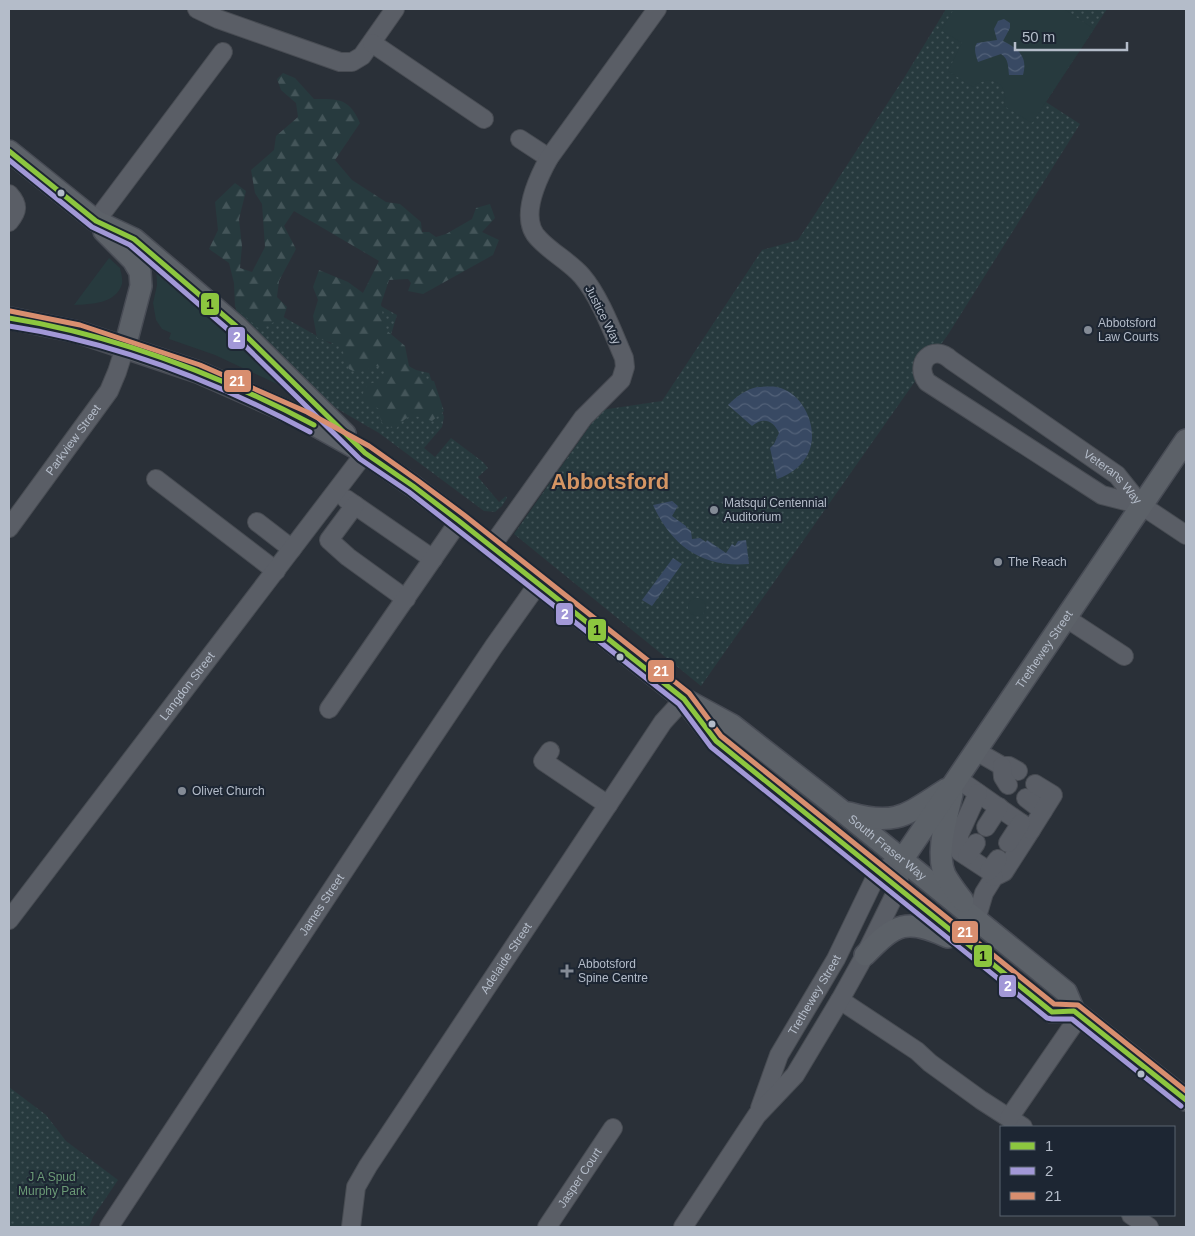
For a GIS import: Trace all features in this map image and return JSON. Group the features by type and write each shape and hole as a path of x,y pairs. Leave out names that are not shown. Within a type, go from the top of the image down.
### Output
{"main road":[{"path":"9,151 96,221 134,239 236,326 365,453"},
{"path":"96,221 106,235 133,260 140,272 141,286 125,346"},
{"name":"South Fraser Way","path":"9,318 78,332 125,346 198,372 304,419 365,453 459,521 684,699 732,725 842,810 1066,992 1077,1013 1186,1100"},
{"name":"Trethewey Street","path":"902,860 1186,440"},
{"name":"South Fraser Way","path":"684,699 716,742 1052,1012 1077,1013"},
{"path":"842,810 874,819 893,819 916,808 956,782"},
{"path":"956,782 941,848 941,859 945,874 976,920"},
{"path":"865,955 884,935 894,929 907,926 923,927 965,942"}],"street":[{"path":"197,9 218,19 340,62 352,62 362,56 395,9"},
{"name":"Justice Way","path":"491,547 583,418 621,380 625,367 624,358 593,291 582,276 537,238 532,228 530,213 532,195 539,176 549,158 657,9"},
{"path":"372,43 484,119"},
{"path":"96,221 223,52"},
{"path":"520,139 549,158"},
{"path":"9,194 15,200 17,207 15,215 9,222"},
{"name":"Parkview Street","path":"10,524 109,392 125,346"},
{"name":"Veterans Way","path":"932,354 945,355 1117,475 1142,505 1102,495 1003,432 927,382 923,376 924,362 932,354"},
{"name":"Langdon Street","path":"9,920 365,453"},
{"path":"156,478 276,570"},
{"path":"336,492 433,559"},
{"path":"355,505 329,540 348,557 406,599"},
{"path":"1142,505 1186,535"},
{"path":"329,709 459,521"},
{"path":"257,522 292,549"},
{"name":"James Street","path":"109,1227 410,771 538,584"},
{"path":"1066,618 1124,656"},
{"name":"Adelaide Street","path":"351,1227 356,1187 368,1166 663,722 684,699"},
{"path":"550,751 543,761 608,805"},
{"path":"976,751 1009,774"},
{"path":"956,782 978,793 1026,826"},
{"path":"1008,842 1043,811 1030,791"},
{"path":"978,793 960,835 960,852 971,850 994,869 1004,872 1026,826"},
{"path":"986,827 999,807"},
{"name":"Trethewey Street","path":"757,1115 779,1055 836,959 878,872 902,860"},
{"name":"Trethewey Street","path":"683,1227 757,1115 795,1075 840,1000 865,955 898,888 902,860"},
{"path":"976,920 994,869"},
{"path":"840,1000 917,1051 936,1068 1016,1123 1077,1013"},
{"name":"Jasper Court","path":"547,1227 613,1128"},
{"path":"1132,1216 1149,1227"}],"green space":[{"path":"946,9 1107,9 1046,102 1080,124 949,333 701,686 514,534 601,410 662,401 762,250 798,240 904,78"},
{"path":"954,9 1064,9 1094,29 1032,123 1004,106 1004,91 997,83 986,81 973,87 948,71 962,43 941,30"},
{"path":"283,73 295,78 314,99 337,100 347,104 352,109 360,123 335,160 352,180 386,202 400,204 421,222 422,232 429,232 436,237 446,234 472,219 476,208 490,204 495,218 482,232 499,240 493,255 423,294 408,291 411,283 408,279 389,280 381,304 385,329 405,346 409,366 426,380 434,381 444,411 432,421 412,416 404,420 396,429 383,425 379,415 380,409 367,404 363,393 368,384 381,381 386,369 376,366 357,373 349,369 341,346 317,338 313,316 318,300 313,287 319,270 348,282 363,293 379,261 294,211 284,226 296,249 279,281 277,297 287,307 283,319 258,328 235,307 234,283 229,263 209,249 218,230 215,202 235,183 246,191 239,219 242,246 240,268 252,272 265,247 262,204 255,193 251,170 274,150 276,136 298,117 296,103 281,90 277,79"},
{"path":"109,258 120,268 122,284 119,291 102,302 74,305"},
{"path":"156,266 290,390 215,355 169,339 171,333 162,329 156,320 153,303 157,285"},
{"path":"359,294 397,315 390,338 401,362 416,370 429,373 444,417 442,427 424,448 435,457 451,438 483,462 488,468 478,477 499,502 506,496 507,498 495,512 484,511 379,433 329,404 234,312 245,295 331,344"},
{"path":"697,598 703,601 706,607 703,613 697,616 691,613 688,607 691,601"},
{"name":"J A Spud Murphy Park","path":"9,1087 46,1115 66,1141 118,1180 93,1217 89,1227 9,1227"}],"water":[{"path":"1004,19 1010,23 1010,28 1003,41 1014,47 1021,54 1024,63 1023,75 1009,75 1007,61 1001,54 978,62 977,60 975,50 977,43 997,40 994,29 998,21"},
{"path":"757,387 777,387 786,390 801,402 810,420 812,440 808,454 797,468 777,479 770,448 779,433 777,429 767,421 760,421 752,426 728,405 741,394"},
{"path":"672,501 678,506 672,516 691,531 692,539 700,538 706,542 707,540 726,553 732,544 735,546 738,541 746,540 749,564 732,564 703,558 691,552 680,543 661,520 653,505"},
{"path":"673,558 682,564 652,606 642,600"}],"transit line":[{"name":"1","path":"9,151 96,221 134,239 236,326 365,453 459,521 684,699 716,741 1052,1012 1074,1011 1186,1100"},
{"name":"2","path":"9,160 92,227 130,245 231,332 360,459 409,492 679,704 711,747 1047,1018 1072,1019 1181,1106"},
{"name":"21","path":"10,311 80,325 200,365 307,412 369,446 464,515 689,693 721,736 1054,1004 1078,1005 1186,1091"},
{"name":"1","path":"9,318 49,325 88,335 166,359 241,390 314,425"},
{"name":"2","path":"9,326 87,342 164,366 238,397 310,432"}],"place":[{"name":"Abbotsford Law Courts","path":"1088,330"},
{"name":"Matsqui Centennial Auditorium","path":"714,510"},
{"name":"The Reach","path":"998,562"},
{"name":"Olivet Church","path":"182,791"},
{"name":"Abbotsford Spine Centre","path":"567,971"}],"district":[{"name":"Abbotsford","path":"610,481"}]}
